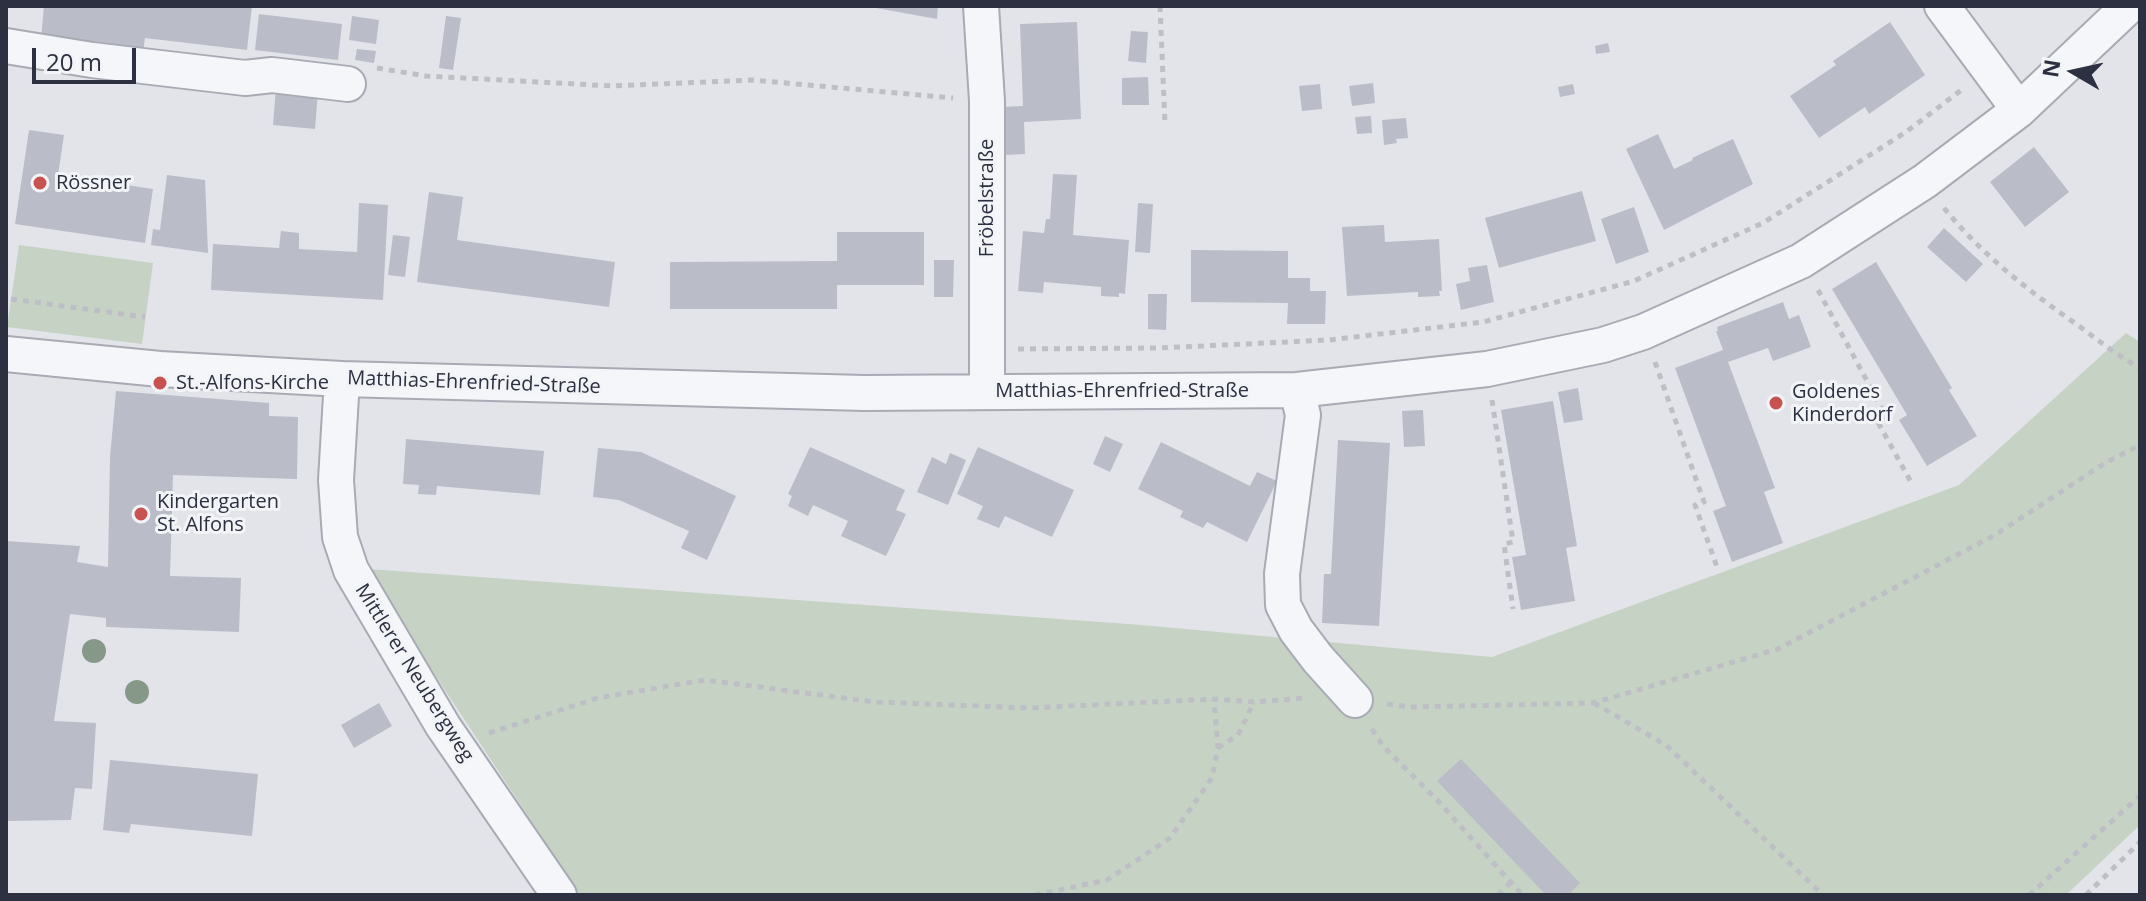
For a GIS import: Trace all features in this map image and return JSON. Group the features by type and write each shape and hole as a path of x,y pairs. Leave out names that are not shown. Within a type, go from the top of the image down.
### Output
{"street":[{"name":"Fröbelstraße","path":"981,6 987,101 987,391"},
{"path":"1942,6 2019,110"},
{"name":"Matthias-Ehrenfried-Straße","path":"6,354 160,369 342,379 864,393 1297,390 1487,369 1603,345 1643,332 1801,261 1925,181 2019,110 2129,6"},
{"path":"6,46 92,60 245,78 272,75 348,84"},
{"name":"Mittlerer Neubergweg","path":"342,379 336,480 340,537 351,570 391,641 559,895"},
{"path":"1297,390 1303,415 1282,574 1283,605 1296,630 1355,700"}],"path":[{"path":"1160,6 1165,124"},
{"path":"348,84 365,66 426,76 613,86 752,80 987,101"},
{"path":"986,349 1159,348 1329,340 1483,322 1619,286 1763,223 1906,132 1990,68"},
{"path":"1925,181 1963,231 1996,263 2048,304 2140,368"},
{"path":"1801,261 1888,420 1879,424 1911,482"},
{"path":"11,299 145,317"},
{"path":"1643,332 1704,502 1695,505 1717,567"},
{"path":"1487,369 1513,542 1504,544 1513,609"},
{"path":"459,747 482,735 598,698 705,680 875,702 1030,708 1214,699 1254,702 1321,696 1412,707 1593,703 1778,649 1995,535 2105,463 2140,445"},
{"path":"1035,895 1107,880 1170,838 1212,778 1218,748 1214,699"},
{"path":"1355,700 1383,746 1440,803 1522,895"},
{"path":"1218,748 1238,735 1254,702"},
{"path":"1593,703 1666,745 1823,895"},
{"path":"2029,895 2140,796"},
{"path":"2086,895 2140,842"},
{"path":"1498,895 1511,882"}],"green space":[{"path":"19,245 153,263 142,344 7,327"},
{"path":"2126,333 2140,342 2140,825 2066,895 580,895 408,634 369,569 1142,625 1492,657 1959,485"}],"building":[{"path":"44,6 252,6 247,50 145,38 143,52 41,39"},
{"path":"865,6 938,6 937,19"},
{"path":"259,14 342,24 338,60 255,50"},
{"path":"352,16 379,20 376,44 349,40"},
{"path":"446,16 461,18 453,70 439,68"},
{"path":"1077,22 1081,119 1024,122 1025,154 1004,155 1002,107 1023,106 1020,24"},
{"path":"1890,22 1925,75 1869,114 1865,107 1819,138 1790,96 1836,65 1833,61"},
{"path":"1131,31 1148,32 1146,63 1128,61"},
{"path":"1608,43 1610,52 1596,54 1595,46"},
{"path":"357,49 376,51 374,63 355,60"},
{"path":"1148,77 1149,105 1122,105 1122,78"},
{"path":"1373,83 1375,103 1352,106 1349,86"},
{"path":"1320,84 1322,109 1302,111 1299,86"},
{"path":"1573,84 1575,94 1560,97 1558,87"},
{"path":"276,88 318,92 315,129 273,125"},
{"path":"1371,116 1372,133 1357,134 1355,117"},
{"path":"1406,118 1408,138 1384,145 1382,120"},
{"path":"29,130 64,135 58,175 153,189 145,243 15,224"},
{"path":"1658,134 1674,169 1733,139 1753,184 1664,230 1626,149"},
{"path":"2034,147 2069,192 2025,227 1990,182"},
{"path":"1053,174 1077,175 1073,235 1129,240 1125,294 1119,293 1119,297 1101,296 1101,287 1044,282 1043,293 1018,291 1023,231 1044,233 1046,219 1050,219"},
{"path":"167,175 205,180 208,253 151,245 153,229 160,230"},
{"path":"1582,191 1596,241 1499,268 1485,218"},
{"path":"429,192 463,197 457,240 615,262 609,307 417,282"},
{"path":"359,203 388,205 383,300 211,290 213,244 279,248 281,231 299,233 299,249 357,252"},
{"path":"1138,203 1153,204 1150,253 1135,252"},
{"path":"1634,207 1649,252 1616,264 1601,219"},
{"path":"1384,225 1385,242 1439,239 1440,296 1418,297 1418,292 1347,296 1342,227"},
{"path":"1944,228 1983,264 1966,282 1927,247"},
{"path":"837,232 924,232 924,285 837,285 837,309 670,309 670,262 837,261"},
{"path":"393,235 410,237 405,277 388,275"},
{"path":"1191,250 1288,251 1288,278 1310,278 1310,291 1326,291 1325,324 1287,324 1288,303 1191,302"},
{"path":"934,260 954,260 953,297 934,297"},
{"path":"1876,262 1952,388 1949,390 1977,436 1927,466 1899,420 1907,415 1832,289"},
{"path":"1487,265 1494,302 1461,310 1456,284 1470,281 1468,268"},
{"path":"1148,294 1167,294 1166,330 1148,329"},
{"path":"1783,302 1789,319 1799,315 1811,347 1773,361 1768,348 1728,362 1775,488 1764,492 1783,543 1732,562 1713,511 1726,506 1675,368 1723,350 1717,327"},
{"path":"1578,388 1583,420 1564,423 1558,392"},
{"path":"116,391 269,403 269,416 298,417 297,479 173,475 170,576 241,578 239,632 106,627 106,618 70,614 54,721 96,723 92,789 75,788 71,820 6,821 6,541 80,546 77,562 108,567 110,457"},
{"path":"1553,401 1577,546 1566,548 1575,601 1521,610 1512,557 1526,555 1501,410"},
{"path":"1423,410 1425,446 1404,447 1402,411"},
{"path":"1105,436 1123,444 1110,472 1093,464"},
{"path":"406,439 544,451 540,495 437,486 436,495 418,494 419,485 403,484"},
{"path":"1338,440 1390,443 1379,626 1322,623 1324,574 1331,574"},
{"path":"1161,442 1250,486 1257,472 1277,481 1247,542 1207,522 1203,528 1180,517 1183,511 1138,489"},
{"path":"810,447 905,490 896,510 906,514 886,556 841,536 848,521 813,505 808,516 788,506 792,496 788,494"},
{"path":"978,447 1074,490 1052,537 1005,516 999,528 977,519 983,506 957,494"},
{"path":"598,448 641,452 736,496 707,560 681,548 689,531 619,500 593,497"},
{"path":"950,453 966,460 948,505 917,492 932,457 946,464"},
{"path":"379,703 392,726 354,748 341,725"},
{"path":"1461,759 1580,883 1568,895 1546,895 1437,781"},
{"path":"110,760 258,774 252,836 131,824 129,833 103,830"}],"place":[{"name":"Rössner","path":"40,183"},
{"name":"St.-Alfons-Kirche","path":"160,383"},
{"name":"Goldenes Kinderdorf","path":"1776,403"},
{"name":"Kindergarten St. Alfons","path":"141,514"}]}
